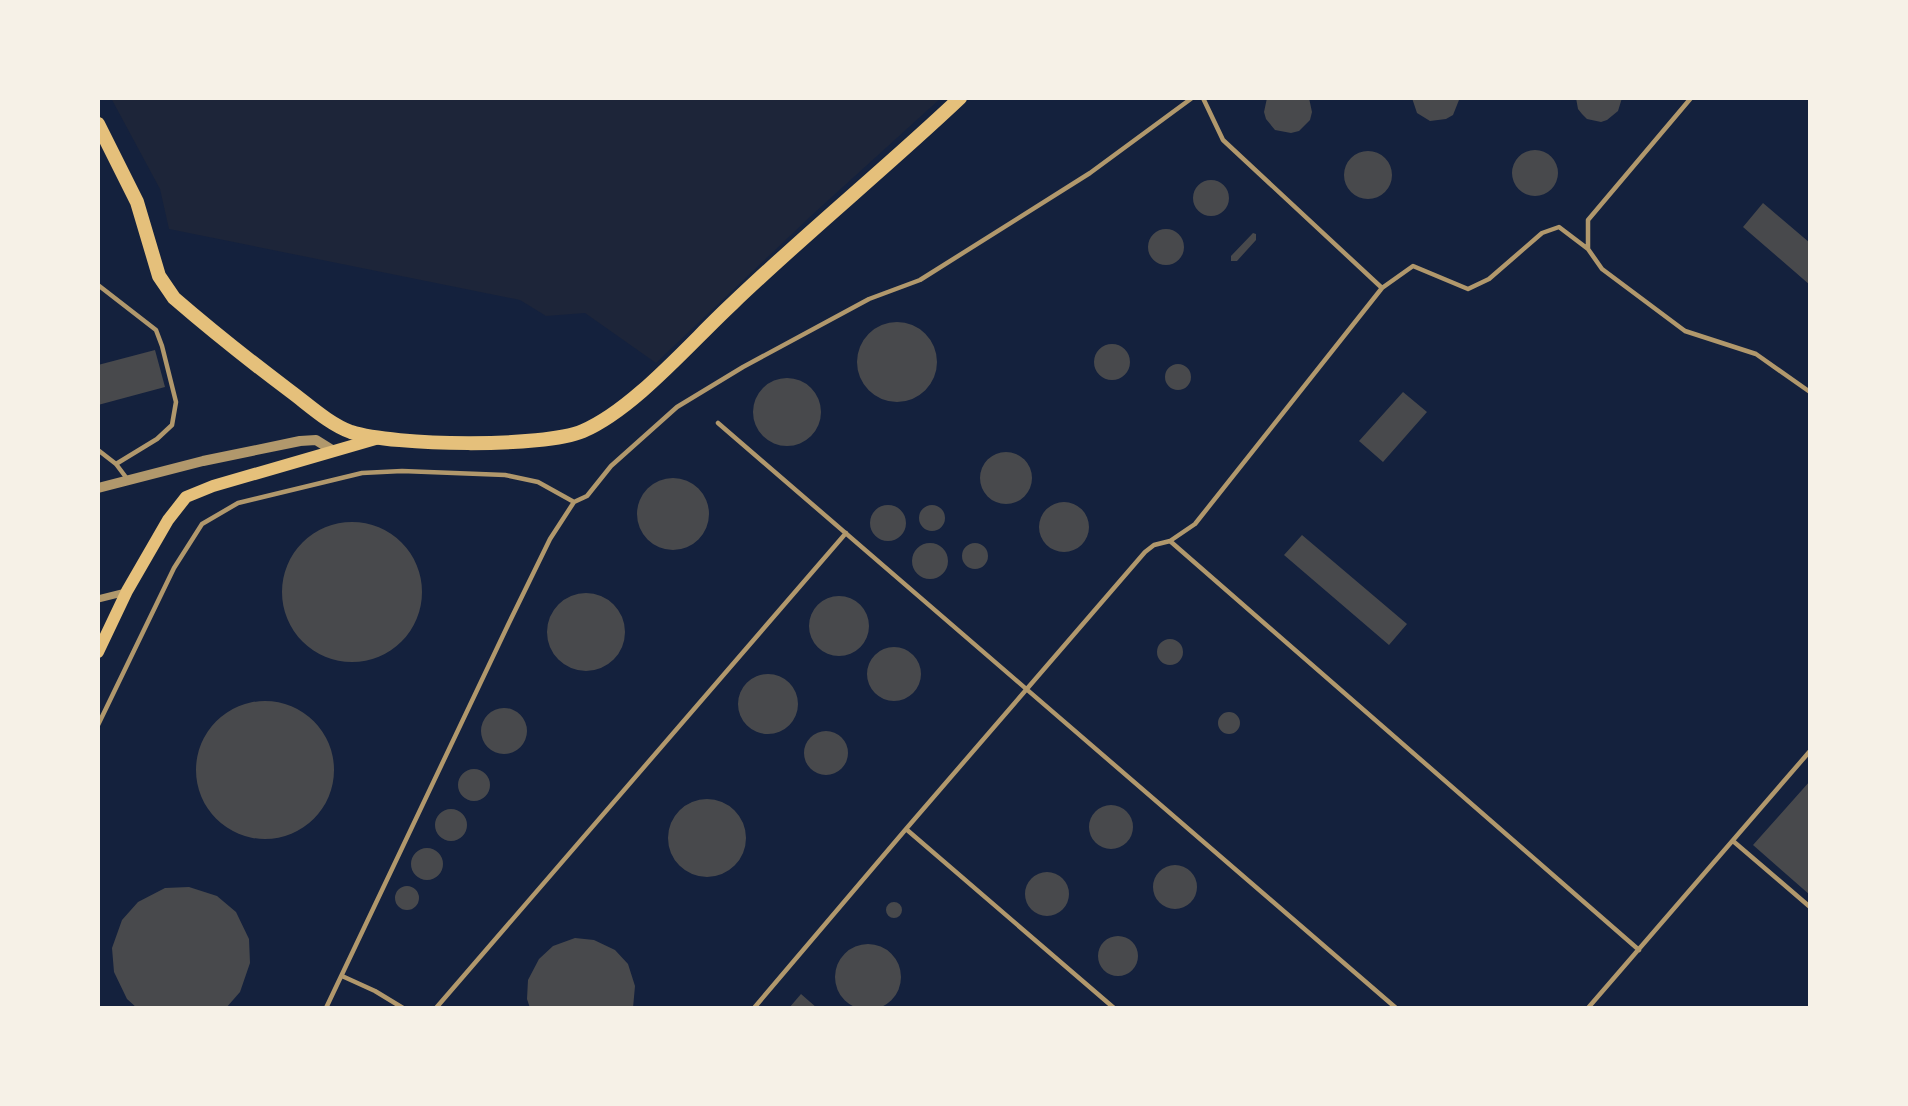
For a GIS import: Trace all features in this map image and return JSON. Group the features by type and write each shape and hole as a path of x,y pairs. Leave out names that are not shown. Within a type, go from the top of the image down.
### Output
{"highway":[{"path":"98,124 137,202 159,276 174,298 322,416 351,432 382,437 516,443 563,438 605,419 646,386 733,303 960,98"}],"main road":[{"path":"98,652 127,591 168,520 186,497 212,486 382,437"}],"street":[{"path":"98,488 203,461 300,441 316,440 332,450"},
{"path":"98,599 127,591"}],"lane":[{"path":"327,1008 508,625 550,539 574,502 587,496 611,466 677,407 743,367 869,299 920,281 1090,173 1192,98"},
{"path":"1203,98 1223,140 1382,288"},
{"path":"1588,249 1588,220 1691,98"},
{"path":"754,1008 1145,552 1154,545 1170,541 1195,524 1382,288 1413,266 1468,289 1489,279 1542,233 1559,227 1588,249 1602,269 1685,331 1756,354 1810,392"},
{"path":"98,285 156,330 176,402 172,425 157,439 116,464"},
{"path":"718,423 1396,1008"},
{"path":"98,450 116,464 128,481"},
{"path":"98,725 181,557 202,524 238,503 362,473 402,471 505,475 538,482 574,502"},
{"path":"436,1008 846,533"},
{"path":"1170,541 1639,950"},
{"path":"1588,1008 1810,751"},
{"path":"906,829 1114,1008"},
{"path":"1732,841 1810,907"},
{"path":"342,976 403,1008"}],"shaded area":[{"path":"111,98 941,98 812,215 656,363 585,313 546,316 520,300 169,229 160,189"}],"building":[{"path":"1267,98 1309,98 1312,112 1310,120 1299,131 1291,133 1275,130 1264,112"},
{"path":"1412,98 1459,100 1453,115 1446,119 1430,121 1417,113"},
{"path":"1576,98 1622,98 1618,111 1601,122 1587,119 1578,109"},
{"path":"1535,150 1551,157 1558,173 1551,189 1535,196 1519,189 1512,173 1519,157"},
{"path":"1368,151 1385,158 1392,175 1385,192 1368,199 1351,192 1344,175 1351,158"},
{"path":"1211,180 1224,185 1229,198 1224,211 1211,216 1198,211 1193,198 1198,185"},
{"path":"1763,203 1810,243 1810,285 1743,227"},
{"path":"1166,229 1179,234 1184,247 1179,260 1166,265 1153,260 1148,247 1153,234"},
{"path":"1253,233 1256,234 1256,240 1237,261 1231,261 1231,256"},
{"path":"897,322 912,325 925,334 934,347 937,362 934,377 925,390 912,399 897,402 882,399 869,390 860,377 857,362 860,347 869,334 882,325"},
{"path":"1112,344 1125,349 1130,362 1125,375 1112,380 1099,375 1094,362 1099,349"},
{"path":"155,350 165,387 98,405 98,365"},
{"path":"1178,364 1187,368 1191,377 1187,386 1178,390 1169,386 1165,377 1169,368"},
{"path":"794,378 815,393 821,405 819,425 811,436 794,446 780,446 763,436 755,425 753,405 763,388 774,380"},
{"path":"1403,392 1427,412 1383,462 1359,441"},
{"path":"1006,452 1016,454 1024,460 1030,468 1030,488 1024,496 1016,502 1006,504 996,502 988,496 982,488 980,478 982,468 988,460 996,454"},
{"path":"680,478 699,488 707,500 707,528 699,540 687,548 666,550 647,540 639,528 637,507 647,488 659,480"},
{"path":"1064,502 1082,509 1089,527 1082,545 1064,552 1046,545 1039,527 1046,509"},
{"path":"888,505 901,510 906,523 901,536 888,541 875,536 870,523 875,510"},
{"path":"932,505 941,509 945,518 941,527 932,531 923,527 919,518 923,509"},
{"path":"352,522 379,528 401,543 416,565 422,592 416,619 401,641 379,656 352,662 325,656 303,641 288,619 282,592 288,565 303,543 325,528"},
{"path":"1302,535 1407,624 1389,645 1284,555"},
{"path":"930,543 943,548 948,561 943,574 930,579 917,574 912,561 917,548"},
{"path":"975,543 984,547 988,556 984,565 975,569 966,565 962,556 966,547"},
{"path":"586,593 601,596 613,605 622,617 625,632 622,647 613,659 601,668 586,671 571,668 559,659 550,647 547,632 550,617 559,605 571,596"},
{"path":"833,596 845,596 864,609 869,626 867,638 856,651 845,656 833,656 814,643 809,632 809,620 822,601"},
{"path":"1170,639 1179,643 1183,652 1179,661 1170,665 1161,661 1157,652 1161,643"},
{"path":"894,647 913,655 921,674 913,693 894,701 875,693 867,674 875,655"},
{"path":"762,674 774,674 793,687 798,704 796,716 785,729 774,734 762,734 743,721 738,710 738,698 751,679"},
{"path":"265,701 292,706 314,721 329,743 334,770 329,797 314,819 292,834 265,839 238,834 216,819 201,797 196,770 201,743 216,721 238,706"},
{"path":"504,708 520,715 527,731 520,747 504,754 488,747 481,731 488,715"},
{"path":"1229,712 1237,715 1240,723 1237,731 1229,734 1221,731 1218,723 1221,715"},
{"path":"826,731 835,732 842,737 847,744 847,762 842,769 835,774 826,775 817,774 810,769 805,762 804,753 805,744 810,737 817,732"},
{"path":"474,769 485,774 490,785 485,796 474,801 463,796 458,785 463,774"},
{"path":"1810,781 1810,895 1753,845"},
{"path":"707,799 722,802 735,810 743,823 746,838 743,853 735,866 722,874 707,877 692,874 679,866 671,853 668,838 671,823 679,810 692,802"},
{"path":"1111,805 1120,806 1127,811 1132,818 1132,836 1127,843 1120,848 1111,849 1102,848 1095,843 1090,836 1089,827 1090,818 1095,811 1102,806"},
{"path":"451,809 462,814 467,825 462,836 451,841 440,836 435,825 440,814"},
{"path":"427,848 438,853 443,864 438,875 427,880 416,875 411,864 416,853"},
{"path":"1175,865 1190,872 1197,887 1190,902 1175,909 1160,902 1153,887 1160,872"},
{"path":"1047,872 1063,878 1069,894 1063,910 1047,916 1031,910 1025,894 1031,878"},
{"path":"407,886 418,893 419,898 412,909 407,910 396,903 395,898 402,887"},
{"path":"189,887 217,896 236,912 249,939 250,963 240,992 226,1008 137,1008 127,999 114,972 112,948 122,920 138,902 165,888"},
{"path":"894,902 900,904 900,916 894,918 888,916 886,910 888,904"},
{"path":"1118,936 1126,937 1132,942 1137,948 1137,964 1132,970 1126,975 1118,976 1110,975 1104,970 1099,964 1098,956 1099,948 1104,942 1110,937"},
{"path":"575,938 594,940 615,950 628,964 635,986 633,1008 530,1008 527,999 528,980 539,959 553,946"},
{"path":"861,944 875,944 887,949 896,958 901,977 899,990 892,1001 875,1010 861,1010 849,1005 840,996 835,984 835,970 840,958 849,949"},
{"path":"801,994 817,1008 789,1008"}]}
